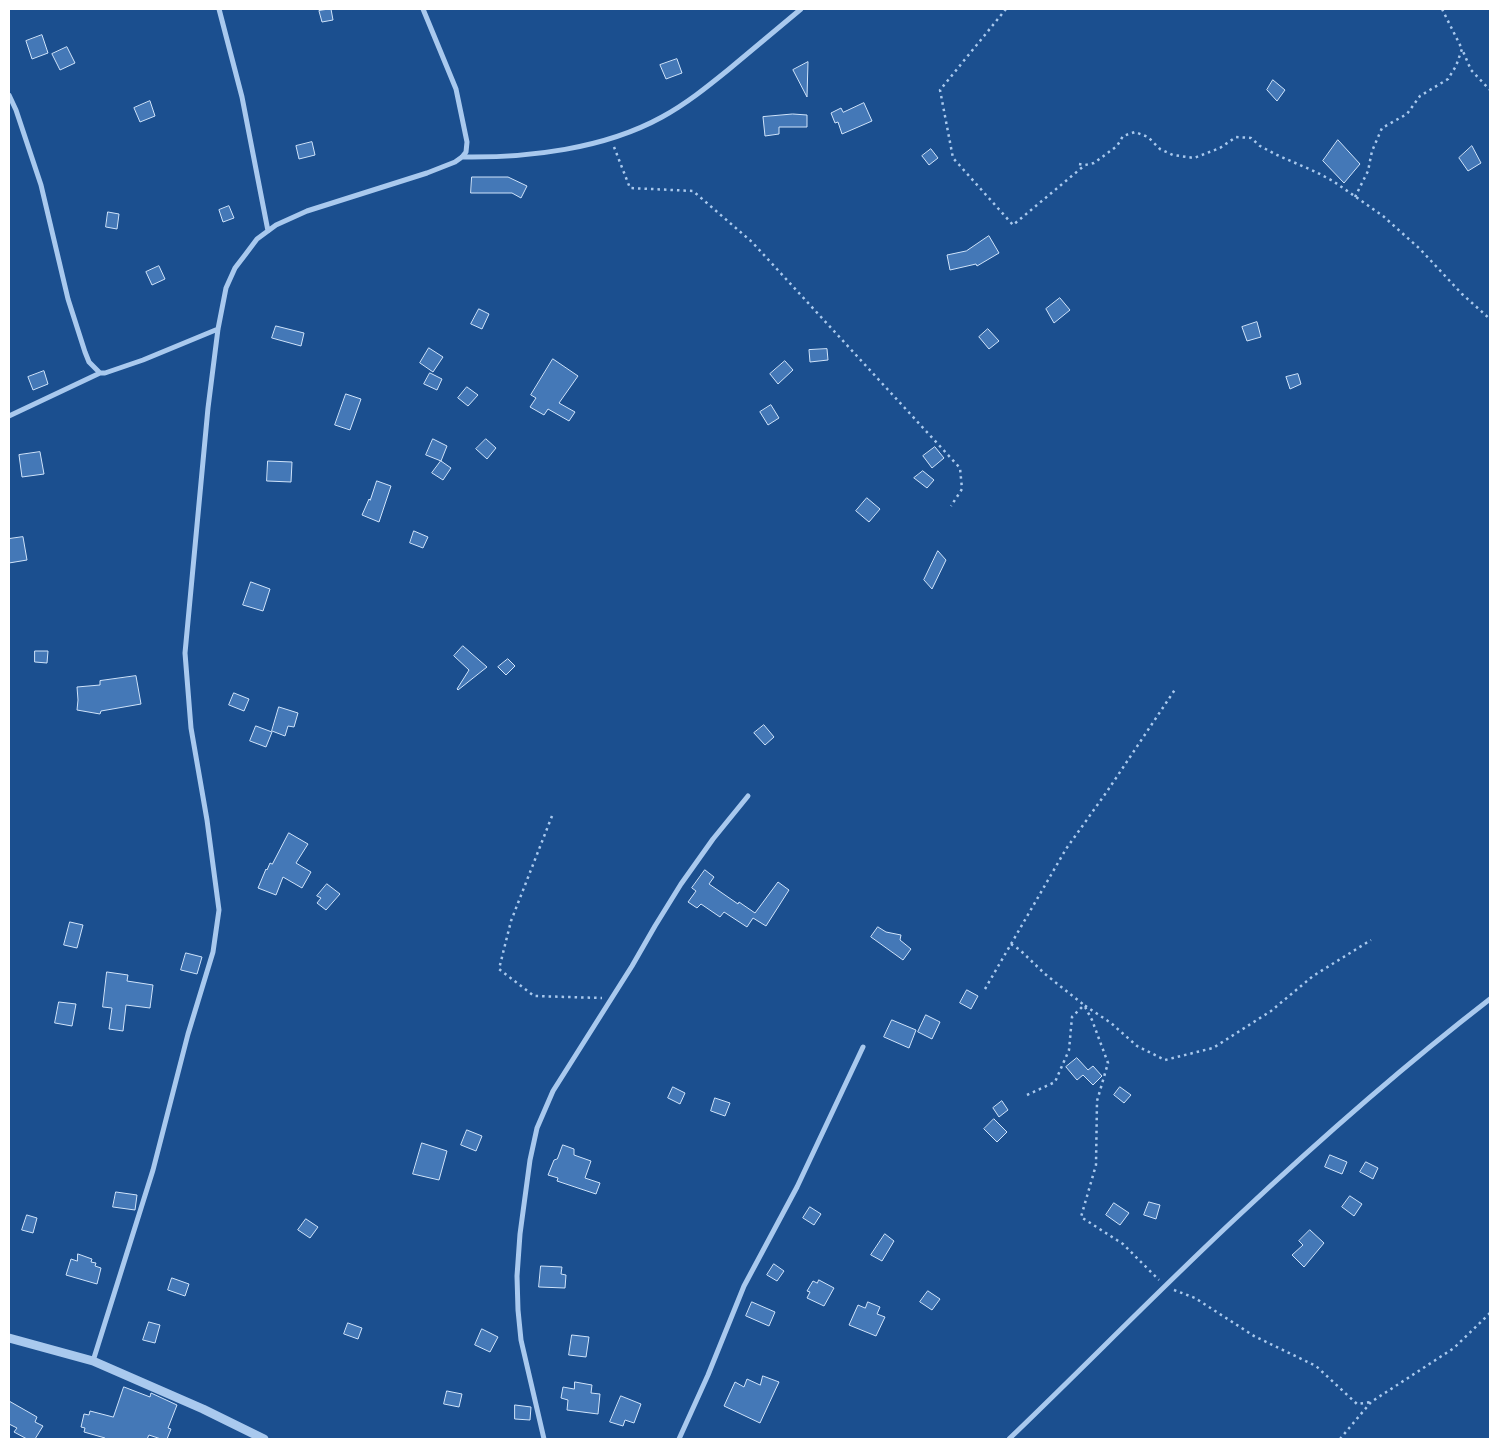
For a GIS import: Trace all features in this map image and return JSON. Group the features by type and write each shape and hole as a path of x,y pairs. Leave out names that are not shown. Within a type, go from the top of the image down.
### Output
{"street":[{"path":"219,9 242,97 268,231"},
{"path":"93,1361 153,1170 188,1034 213,952 219,910 207,820 191,728 185,653 207,418 218,329 226,288 235,268 257,239 276,225 307,211 427,173 455,162 466,152 467,142 458,96 423,9"},
{"path":"462,157 526,154 611,139 663,116 699,94 801,9"},
{"path":"9,95 16,110 41,185 68,299 82,343 89,362 100,373"},
{"path":"9,416 100,373 116,370 218,329"},
{"path":"544,1439 521,1340 517,1276 526,1183 537,1128 553,1090 632,966 681,884 713,839 748,796"},
{"path":"1009,1439 1165,1286 1299,1159 1436,1041 1490,999"},
{"path":"679,1439 708,1375 744,1286 797,1186 863,1046"},
{"path":"9,1338 93,1361 203,1409 264,1439"}],"path":[{"path":"1006,9 940,90 953,158 1013,225 1085,165"},
{"path":"1442,9 1471,70 1490,90"},
{"path":"1355,197 1368,170 1372,151 1382,128 1407,114 1420,96 1448,79 1456,66 1462,49"},
{"path":"1079,164 1094,163 1117,146 1123,136 1135,132 1148,137 1160,149 1173,155 1194,158 1220,148 1236,137 1251,138 1260,146 1277,155 1333,181 1383,216 1420,249 1462,294 1490,318"},
{"path":"611,139 630,188 693,191 752,242 960,468 962,490 951,506"},
{"path":"985,989 1066,849 1176,688"},
{"path":"552,816 511,921 499,969 534,996 610,998"},
{"path":"1012,944 1045,974 1111,1022 1137,1046 1165,1060 1213,1048 1271,1012 1313,976 1371,940"},
{"path":"1028,1095 1054,1082 1070,1050 1072,1017 1084,1004"},
{"path":"1084,1004 1108,1062 1097,1101 1096,1165 1080,1217 1123,1244 1165,1286 1195,1298 1254,1336 1316,1366 1357,1404 1370,1402"},
{"path":"1340,1439 1370,1402 1454,1348 1490,1313"}],"building":[{"path":"331,9 333,20 322,22 319,11"},
{"path":"42,35 48,53 32,59 26,41"},
{"path":"67,47 75,63 60,70 52,54"},
{"path":"677,59 682,73 666,79 660,65"},
{"path":"808,62 807,97 793,70"},
{"path":"1273,80 1285,90 1277,101 1267,90"},
{"path":"150,101 155,116 140,122 134,108"},
{"path":"864,103 872,121 842,134 838,122 835,123 831,113 841,108 843,112"},
{"path":"793,114 807,115 807,127 779,127 779,134 765,136 763,117"},
{"path":"1338,140 1360,164 1344,183 1323,161"},
{"path":"312,142 315,155 299,159 296,146"},
{"path":"1472,146 1481,163 1468,171 1459,158"},
{"path":"931,149 938,158 929,165 922,156"},
{"path":"472,177 508,177 527,186 521,198 512,193 471,193"},
{"path":"229,206 234,218 223,222 219,210"},
{"path":"108,212 119,214 117,229 106,227"},
{"path":"989,236 999,253 977,266 976,264 950,270 947,255 966,251"},
{"path":"159,266 165,279 152,285 146,272"},
{"path":"1060,298 1070,310 1054,323 1046,309"},
{"path":"479,309 489,314 482,329 471,324"},
{"path":"1257,322 1261,337 1247,341 1242,327"},
{"path":"276,326 304,333 301,346 272,338"},
{"path":"988,329 999,341 989,349 979,337"},
{"path":"429,348 443,357 433,372 420,363"},
{"path":"827,349 828,360 810,362 809,350"},
{"path":"553,359 578,376 559,403 575,412 569,421 548,409 544,415 530,407 536,398 531,395"},
{"path":"785,361 793,370 778,384 770,374"},
{"path":"44,371 48,384 33,390 28,377"},
{"path":"430,373 442,379 437,390 424,384"},
{"path":"1298,374 1301,384 1290,389 1286,377"},
{"path":"467,387 478,395 468,406 458,398"},
{"path":"346,394 361,399 350,430 335,425"},
{"path":"771,405 779,418 768,425 760,412"},
{"path":"433,439 447,446 441,461 426,455"},
{"path":"486,439 496,448 487,459 476,449"},
{"path":"935,447 944,458 932,468 923,456"},
{"path":"40,452 44,474 22,477 19,455"},
{"path":"268,461 292,462 291,482 267,481"},
{"path":"441,461 451,468 443,480 432,473"},
{"path":"923,471 934,480 927,488 914,478"},
{"path":"377,481 391,486 379,522 362,515"},
{"path":"867,498 880,509 869,522 856,511"},
{"path":"414,531 428,537 423,548 410,543"},
{"path":"23,537 27,560 9,563 9,539"},
{"path":"938,551 946,560 932,589 924,580"},
{"path":"251,582 270,589 263,611 243,605"},
{"path":"463,646 487,667 458,690 469,670 454,656"},
{"path":"35,651 48,651 47,663 35,662"},
{"path":"508,659 515,666 506,675 498,667"},
{"path":"136,676 141,704 101,711 100,714 77,710 77,687 100,685 100,681"},
{"path":"234,693 249,699 244,711 229,705"},
{"path":"279,707 298,713 294,727 288,726 285,736 272,731"},
{"path":"764,725 774,737 765,745 754,733"},
{"path":"256,726 272,732 266,747 250,741"},
{"path":"289,833 308,844 296,863 311,872 302,888 283,877 276,895 258,888 266,869 270,863 272,864"},
{"path":"705,870 714,877 709,884 755,913 778,882 789,890 766,926 753,918 747,927 724,912 720,917 701,904 697,908 688,902 696,891 692,888"},
{"path":"327,884 340,894 326,910 317,903 321,898 317,896"},
{"path":"70,922 83,925 77,948 64,945"},
{"path":"878,927 886,932 901,935 900,940 911,949 903,960 871,937"},
{"path":"186,953 202,957 197,974 181,970"},
{"path":"107,972 128,975 127,981 153,985 150,1008 126,1005 123,1031 109,1029 112,1008 103,1007"},
{"path":"967,990 978,996 971,1009 960,1003"},
{"path":"59,1002 76,1004 72,1026 55,1023"},
{"path":"926,1015 940,1022 932,1039 918,1032"},
{"path":"892,1020 916,1030 909,1048 884,1037"},
{"path":"1077,1058 1088,1070 1093,1066 1102,1076 1093,1085 1083,1075 1077,1080 1066,1067"},
{"path":"673,1087 685,1093 680,1104 668,1098"},
{"path":"1120,1087 1131,1095 1124,1103 1114,1095"},
{"path":"715,1098 730,1103 725,1116 711,1111"},
{"path":"1002,1101 1008,1110 999,1117 993,1108"},
{"path":"994,1119 1007,1132 997,1142 984,1129"},
{"path":"467,1130 482,1136 476,1151 461,1145"},
{"path":"422,1143 447,1151 439,1180 413,1174"},
{"path":"563,1145 574,1149 574,1155 591,1161 585,1178 600,1183 596,1194 557,1181 558,1178 548,1175"},
{"path":"1330,1155 1347,1162 1342,1174 1325,1167"},
{"path":"1366,1162 1378,1168 1373,1179 1360,1172"},
{"path":"116,1192 137,1195 135,1210 113,1207"},
{"path":"1350,1196 1362,1204 1354,1216 1342,1207"},
{"path":"1149,1202 1160,1205 1156,1219 1144,1215"},
{"path":"1114,1203 1129,1213 1120,1225 1106,1215"},
{"path":"810,1207 821,1214 814,1225 803,1218"},
{"path":"27,1215 37,1218 33,1233 22,1230"},
{"path":"306,1219 318,1227 310,1238 298,1230"},
{"path":"1310,1230 1324,1243 1304,1267 1292,1255 1303,1245 1299,1241"},
{"path":"885,1234 894,1241 882,1261 871,1255"},
{"path":"78,1254 92,1259 91,1262 96,1263 95,1266 101,1268 97,1284 66,1275 71,1259 77,1261"},
{"path":"774,1264 784,1271 777,1281 767,1275"},
{"path":"541,1266 562,1267 561,1274 566,1275 565,1288 539,1287"},
{"path":"172,1278 189,1284 185,1296 168,1290"},
{"path":"819,1280 834,1288 824,1306 807,1298 810,1292 807,1291 813,1281 817,1283"},
{"path":"928,1291 940,1299 932,1310 920,1302"},
{"path":"752,1302 775,1312 769,1326 746,1316"},
{"path":"868,1302 880,1307 877,1314 885,1317 876,1336 849,1325 858,1305 865,1308"},
{"path":"149,1322 160,1325 155,1343 143,1340"},
{"path":"348,1323 362,1328 358,1339 344,1334"},
{"path":"482,1329 498,1337 490,1352 475,1345"},
{"path":"572,1335 589,1337 586,1357 569,1355"},
{"path":"763,1376 779,1382 760,1423 724,1406 735,1382 744,1387 747,1379 760,1385"},
{"path":"575,1382 592,1385 591,1393 600,1394 598,1414 567,1410 568,1400 561,1398 563,1387 574,1389"},
{"path":"124,1387 150,1397 151,1393 177,1405 168,1428 171,1429 167,1439 149,1435 147,1439 105,1439 84,1432 85,1428 81,1427 84,1414 89,1415 90,1411 113,1417"},
{"path":"447,1391 462,1394 459,1407 444,1404"},
{"path":"621,1396 641,1404 634,1423 625,1420 623,1426 610,1422"},
{"path":"9,1401 37,1417 35,1422 43,1426 35,1439 27,1439 14,1432 17,1428 9,1424"},
{"path":"515,1405 531,1407 530,1420 515,1419"}]}
